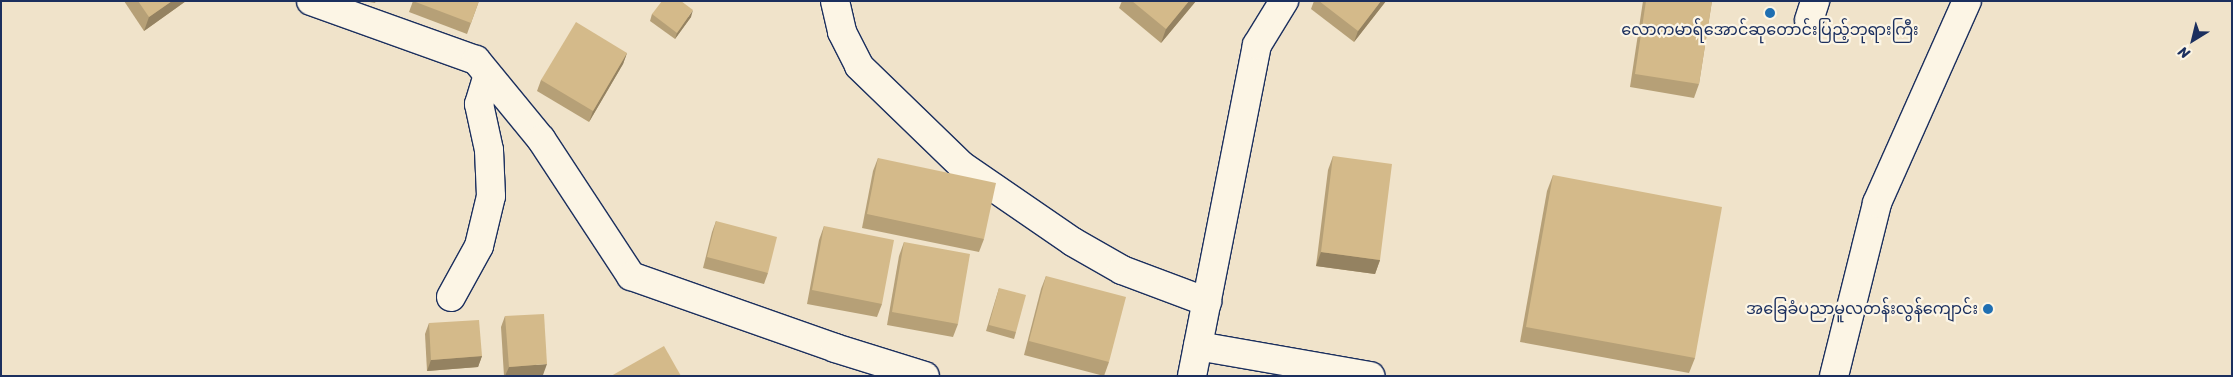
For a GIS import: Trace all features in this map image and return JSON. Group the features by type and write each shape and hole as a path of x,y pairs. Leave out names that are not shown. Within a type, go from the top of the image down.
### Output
{"street":[{"path":"311,1 476,60 541,139 631,276 835,348 925,376"},
{"path":"835,1 842,32 859,66 961,165 1073,242 1122,270 1207,302"},
{"path":"1192,376 1257,45 1284,1"},
{"path":"1834,376 1877,203 1967,1"},
{"path":"451,297 479,246 491,196 489,150 479,104 488,75"},
{"path":"1198,346 1370,376"}],"building":[{"path":"138,1 172,1 149,17"},
{"path":"413,1 479,1 471,23"},
{"path":"662,1 681,1 693,10 677,33 652,14"},
{"path":"1132,1 1189,1 1166,29"},
{"path":"1319,1 1381,1 1358,31"},
{"path":"1646,1 1712,1 1699,84 1635,74"},
{"path":"576,22 627,53 593,111 541,80"},
{"path":"1333,156 1392,164 1380,260 1321,252"},
{"path":"878,158 996,183 984,239 867,214"},
{"path":"1553,175 1722,207 1695,358 1526,327"},
{"path":"716,221 777,237 768,273 707,257"},
{"path":"824,226 894,240 882,304 812,290"},
{"path":"904,242 970,254 958,324 892,312"},
{"path":"1046,276 1126,297 1109,362 1029,341"},
{"path":"999,288 1026,295 1016,332 989,325"},
{"path":"544,314 547,364 509,367 505,316"},
{"path":"479,320 482,356 431,360 429,323"},
{"path":"664,346 681,376 611,376"}],"place":[{"name":"လောကမာရ်အောင်ဆုတောင်းပြည့်ဘုရားကြီး","path":"1770,13"},
{"name":"အခြေခံပညာမူလတန်းလွန်ကျောင်း","path":"1988,309"}]}
